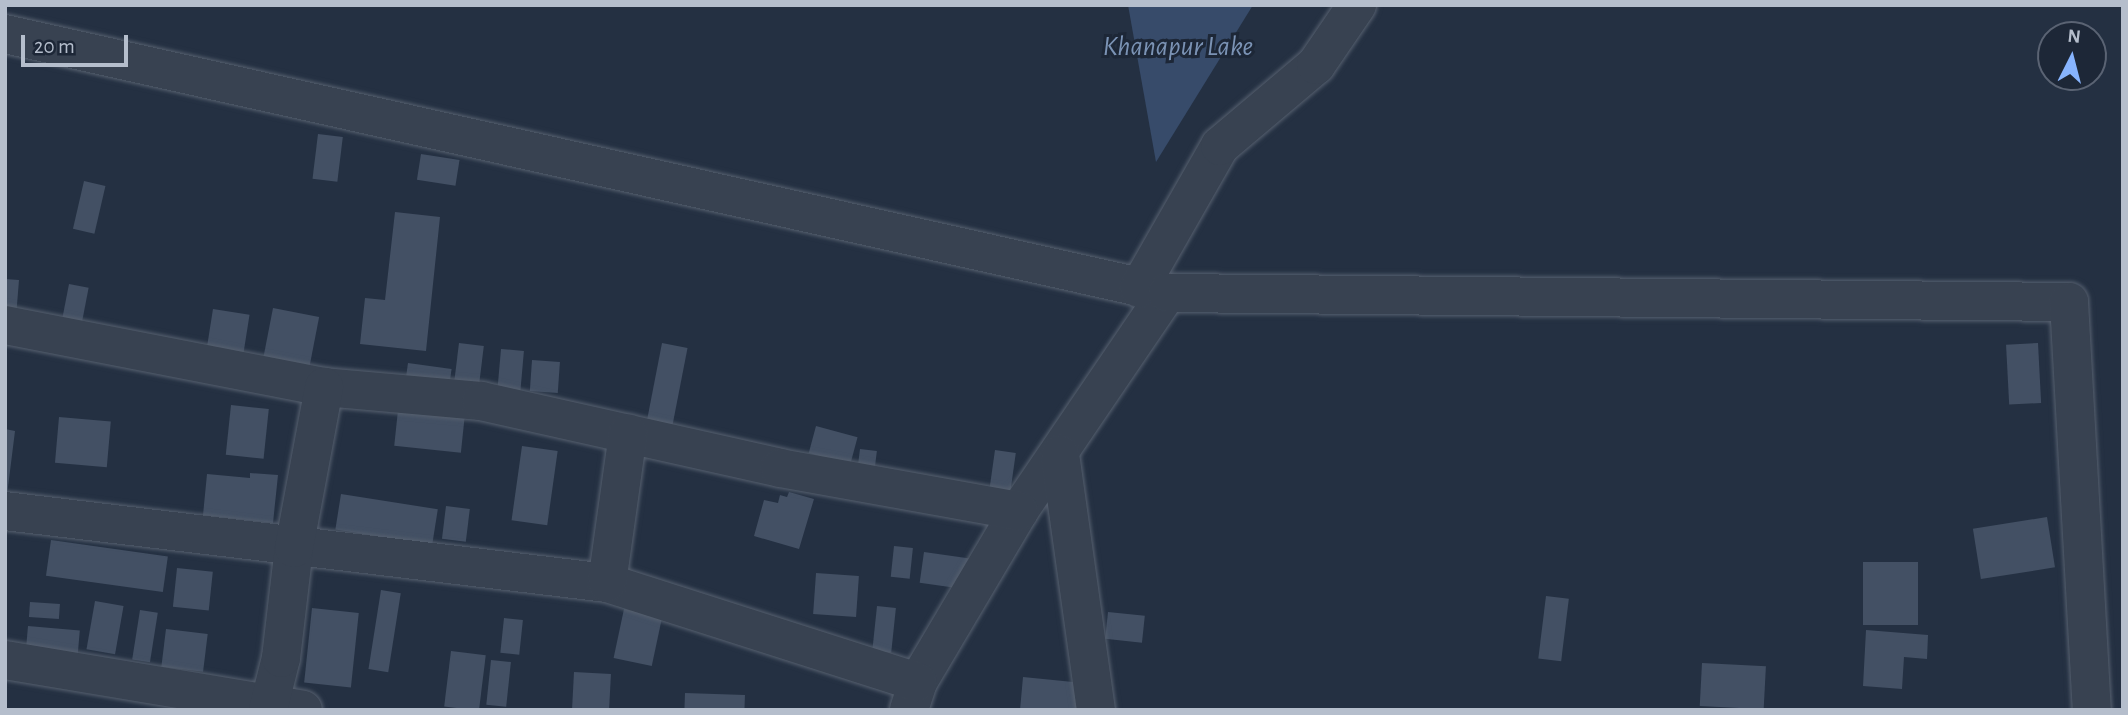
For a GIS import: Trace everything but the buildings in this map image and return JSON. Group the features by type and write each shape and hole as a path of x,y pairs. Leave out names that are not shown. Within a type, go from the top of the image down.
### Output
{"street":[{"path":"5,511 294,548 607,583 914,696 1019,511 1060,454 1153,291 1220,146 1316,65 1357,5"},
{"path":"5,34 1153,291 2069,302 2092,710"},
{"path":"5,325 324,387 481,401 780,468 1019,511"},
{"path":"5,660 280,708 281,658 294,548 324,387"},
{"path":"607,583 628,433"},
{"path":"1060,454 1096,710"}],"water":[{"name":"Khanapur Lake","path":"1128,5 1253,5 1156,162"}]}
